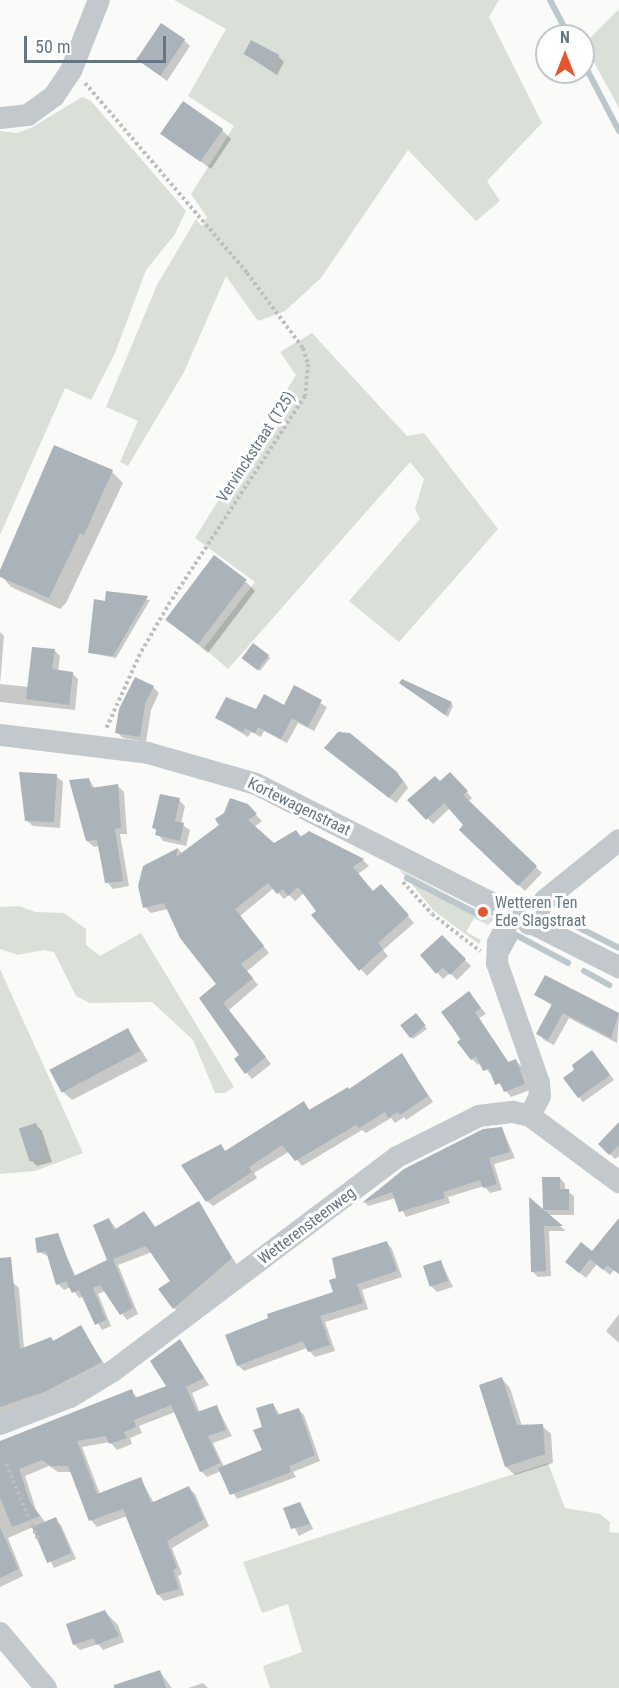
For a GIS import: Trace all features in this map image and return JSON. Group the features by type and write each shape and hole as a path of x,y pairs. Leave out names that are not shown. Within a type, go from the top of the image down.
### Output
{"street":[{"path":"0,118 28,115 43,106 71,71 99,0"},
{"name":"Kortewagenstraat","path":"0,735 103,746 195,764 256,784 520,920 619,967"},
{"path":"619,840 520,920 498,943 496,960 539,1083 540,1096 530,1116 619,1182"},
{"name":"Wetterensteenweg","path":"0,1424 70,1397 113,1371 397,1157 479,1116 513,1112 530,1116"},
{"path":"0,1633 46,1688"}],"path":[{"name":"Vervinckstraat (T25)","path":"71,71 96,92 247,273 303,348 308,364 305,396 158,623 112,711 103,746"},
{"path":"395,855 395,873 432,914 471,946 496,960"},
{"path":"6,1464 38,1539"}],"shaded area":[{"path":"174,0 499,0 489,17 542,123 487,181 500,201 476,221 408,150 321,278 285,311 258,321 226,276 184,372 128,466 120,462 138,421 106,407 157,285 196,219 202,226 207,217 191,194 234,126 188,96 226,29"},
{"path":"619,9 619,108 595,64 595,33"},
{"path":"82,97 91,101 186,211 175,234 146,270 115,353 91,400 65,388 0,535 0,131 17,133 31,128"},
{"path":"312,333 407,436 424,433 498,529 399,642 349,601 420,519 415,509 424,479 410,462 228,669 204,648 255,582 195,538 296,375 280,352"},
{"path":"399,869 494,919 488,925 474,918 466,932 481,940 479,944 434,911"},
{"path":"19,906 35,912 64,913 86,929 86,945 100,956 141,933 234,1087 225,1093 215,1093 193,1040 152,1002 90,1003 76,996 54,952 43,950 18,955 0,949 0,907"},
{"path":"0,969 83,1153 35,1171 0,1174"},
{"path":"548,1463 565,1508 600,1514 610,1522 609,1532 619,1533 619,1688 270,1688 263,1666 302,1652 288,1604 262,1613 243,1562"}],"building":[{"path":"161,23 185,39 160,76 136,59"},
{"path":"251,40 279,55 272,69 243,54"},
{"path":"183,101 223,129 200,162 160,134"},
{"path":"54,445 113,470 84,535 80,533 49,598 0,577 0,570"},
{"path":"214,555 247,580 198,644 165,620"},
{"path":"106,591 148,596 113,656 88,653 94,599 105,601"},
{"path":"253,643 269,655 258,670 242,658"},
{"path":"32,647 55,649 52,669 73,672 69,705 26,699"},
{"path":"135,677 154,686 145,704 140,737 115,733 119,709"},
{"path":"402,679 452,702 445,715 399,683"},
{"path":"294,685 322,700 308,727 292,718 281,739 258,727 255,733 245,728 243,732 215,718 226,697 256,709 264,694 284,705"},
{"path":"338,732 350,733 397,772 403,781 389,798 324,748"},
{"path":"19,772 57,774 54,822 25,821"},
{"path":"450,772 468,791 463,795 537,866 518,886 459,830 463,825 444,803 426,820 407,800 435,776 440,781"},
{"path":"89,778 91,788 118,784 121,828 115,829 123,881 105,883 97,840 86,841 69,780"},
{"path":"160,794 180,798 175,821 184,823 180,841 155,835 157,829 152,828"},
{"path":"230,798 248,804 257,814 248,820 274,843 296,830 301,837 309,831 364,859 353,867 373,891 381,884 409,915 378,943 383,949 359,971 311,915 316,911 298,887 288,896 283,889 277,894 268,883 235,909 264,946 241,964 253,978 223,1003 266,1057 245,1074 234,1059 239,1055 199,998 216,984 180,938 164,903 143,908 138,886 143,866 178,848 176,857 219,825 215,819 224,813"},
{"path":"442,935 466,959 450,975 443,967 436,974 420,955"},
{"path":"545,975 619,1013 611,1038 563,1013 548,1040 536,1034 552,1004 534,995"},
{"path":"469,991 481,1008 475,1012 508,1062 516,1059 525,1084 504,1092 500,1083 495,1085 489,1069 483,1071 476,1056 471,1060 457,1042 461,1039 441,1012"},
{"path":"416,1013 426,1026 410,1038 400,1025"},
{"path":"128,1028 140,1051 62,1093 49,1070"},
{"path":"592,1050 610,1075 578,1098 563,1078 574,1070 572,1065"},
{"path":"402,1053 428,1096 400,1115 398,1112 388,1118 385,1112 359,1128 356,1125 295,1161 282,1145 249,1167 252,1172 206,1202 181,1165 221,1144 225,1151 304,1101 309,1110 348,1087 349,1089"},
{"path":"619,1122 619,1145 609,1155 598,1144"},
{"path":"36,1123 47,1156 30,1162 19,1129"},
{"path":"502,1127 510,1152 489,1158 497,1184 483,1188 480,1180 443,1192 445,1198 399,1212 392,1192 362,1203 404,1169 483,1129"},
{"path":"542,1177 560,1177 560,1189 569,1189 569,1210 544,1210 563,1226 544,1226 546,1271 531,1272 529,1197 543,1209"},
{"path":"199,1201 232,1258 173,1309 158,1289 170,1281 146,1246 113,1259 133,1308 120,1315 100,1285 93,1288 106,1320 95,1325 79,1290 72,1293 66,1281 56,1285 46,1251 37,1253 35,1238 58,1233 74,1276 107,1260 93,1225 109,1218 114,1230 144,1211 155,1227"},
{"path":"619,1218 619,1274 607,1265 603,1270 590,1259 579,1273 565,1262 581,1242 592,1251"},
{"path":"387,1241 397,1271 357,1284 363,1303 320,1316 330,1345 308,1352 303,1341 237,1366 225,1335 268,1318 267,1314 333,1292 329,1280 336,1278 332,1258"},
{"path":"11,1257 20,1349 51,1337 53,1341 81,1325 102,1362 44,1392 0,1407 0,1258"},
{"path":"441,1260 448,1281 430,1287 423,1266"},
{"path":"180,1339 204,1378 186,1387 197,1412 217,1405 226,1430 208,1436 220,1463 200,1472 171,1405 134,1420 136,1427 124,1432 127,1438 109,1444 106,1436 77,1441 97,1494 141,1477 151,1503 189,1486 204,1519 167,1541 177,1568 173,1570 179,1589 157,1595 123,1509 89,1521 68,1466 51,1466 42,1460 19,1469 30,1502 40,1516 12,1527 0,1497 0,1441 132,1389 135,1398 166,1386 150,1361"},
{"path":"502,1377 517,1425 543,1424 545,1454 505,1467 479,1385"},
{"path":"273,1403 277,1415 299,1408 315,1455 289,1466 291,1472 230,1495 218,1468 262,1450 253,1430 262,1427 256,1408"},
{"path":"300,1502 310,1524 291,1529 283,1508"},
{"path":"56,1517 71,1553 47,1563 32,1527"},
{"path":"0,1527 18,1569 0,1578"},
{"path":"105,1610 119,1636 96,1645 94,1638 73,1645 66,1624"},
{"path":"160,1670 166,1688 114,1688 114,1685"}],"waterway":[{"path":"550,0 563,24"},
{"path":"594,84 619,131"},
{"path":"407,878 479,915"},
{"path":"558,917 619,948"},
{"path":"507,952 516,935 568,963"},
{"path":"584,971 609,985"}],"place":[{"name":"Wetteren Ten Ede Slagstraat","path":"483,912"}]}
